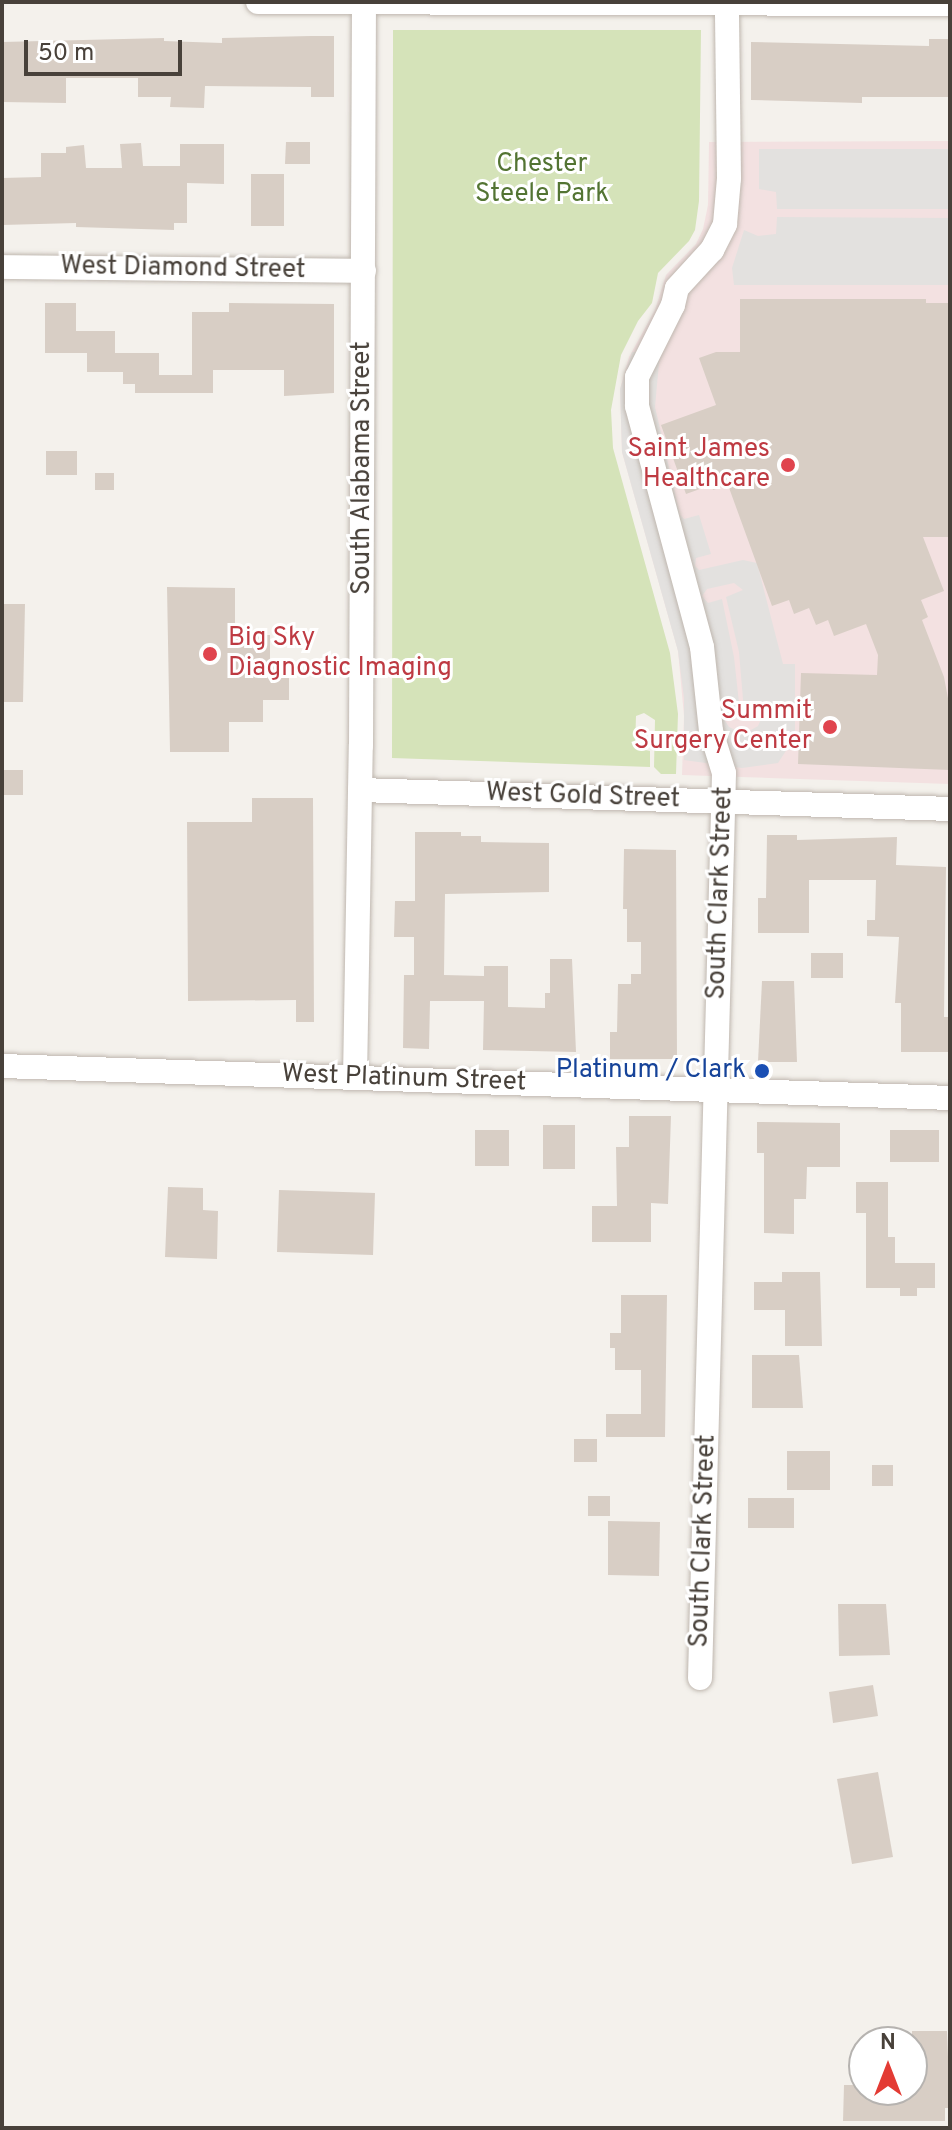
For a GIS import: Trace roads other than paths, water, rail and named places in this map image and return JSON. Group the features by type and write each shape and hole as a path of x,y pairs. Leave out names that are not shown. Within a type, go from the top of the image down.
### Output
{"street":[{"path":"258,2 950,4"},
{"name":"South Alabama Street","path":"355,1078 360,790 364,2"},
{"name":"South Clark Street","path":"700,1678 724,773 711,731 702,647 637,406 637,377 673,305 677,288 712,250 725,224 729,164 727,2"},
{"name":"West Diamond Street","path":"2,267 364,271"},
{"name":"West Gold Street","path":"360,790 950,809"},
{"name":"West Platinum Street","path":"2,1066 950,1098"}],"place":[{"name":"Saint James Healthcare","path":"788,465"},
{"name":"Big Sky Diagnostic Imaging","path":"210,654"},
{"name":"Summit Surgery Center","path":"830,727"},
{"name":"Platinum / Clark","path":"762,1071"}],"park label":[{"name":"Chester Steele Park","path":"542,180"}]}
